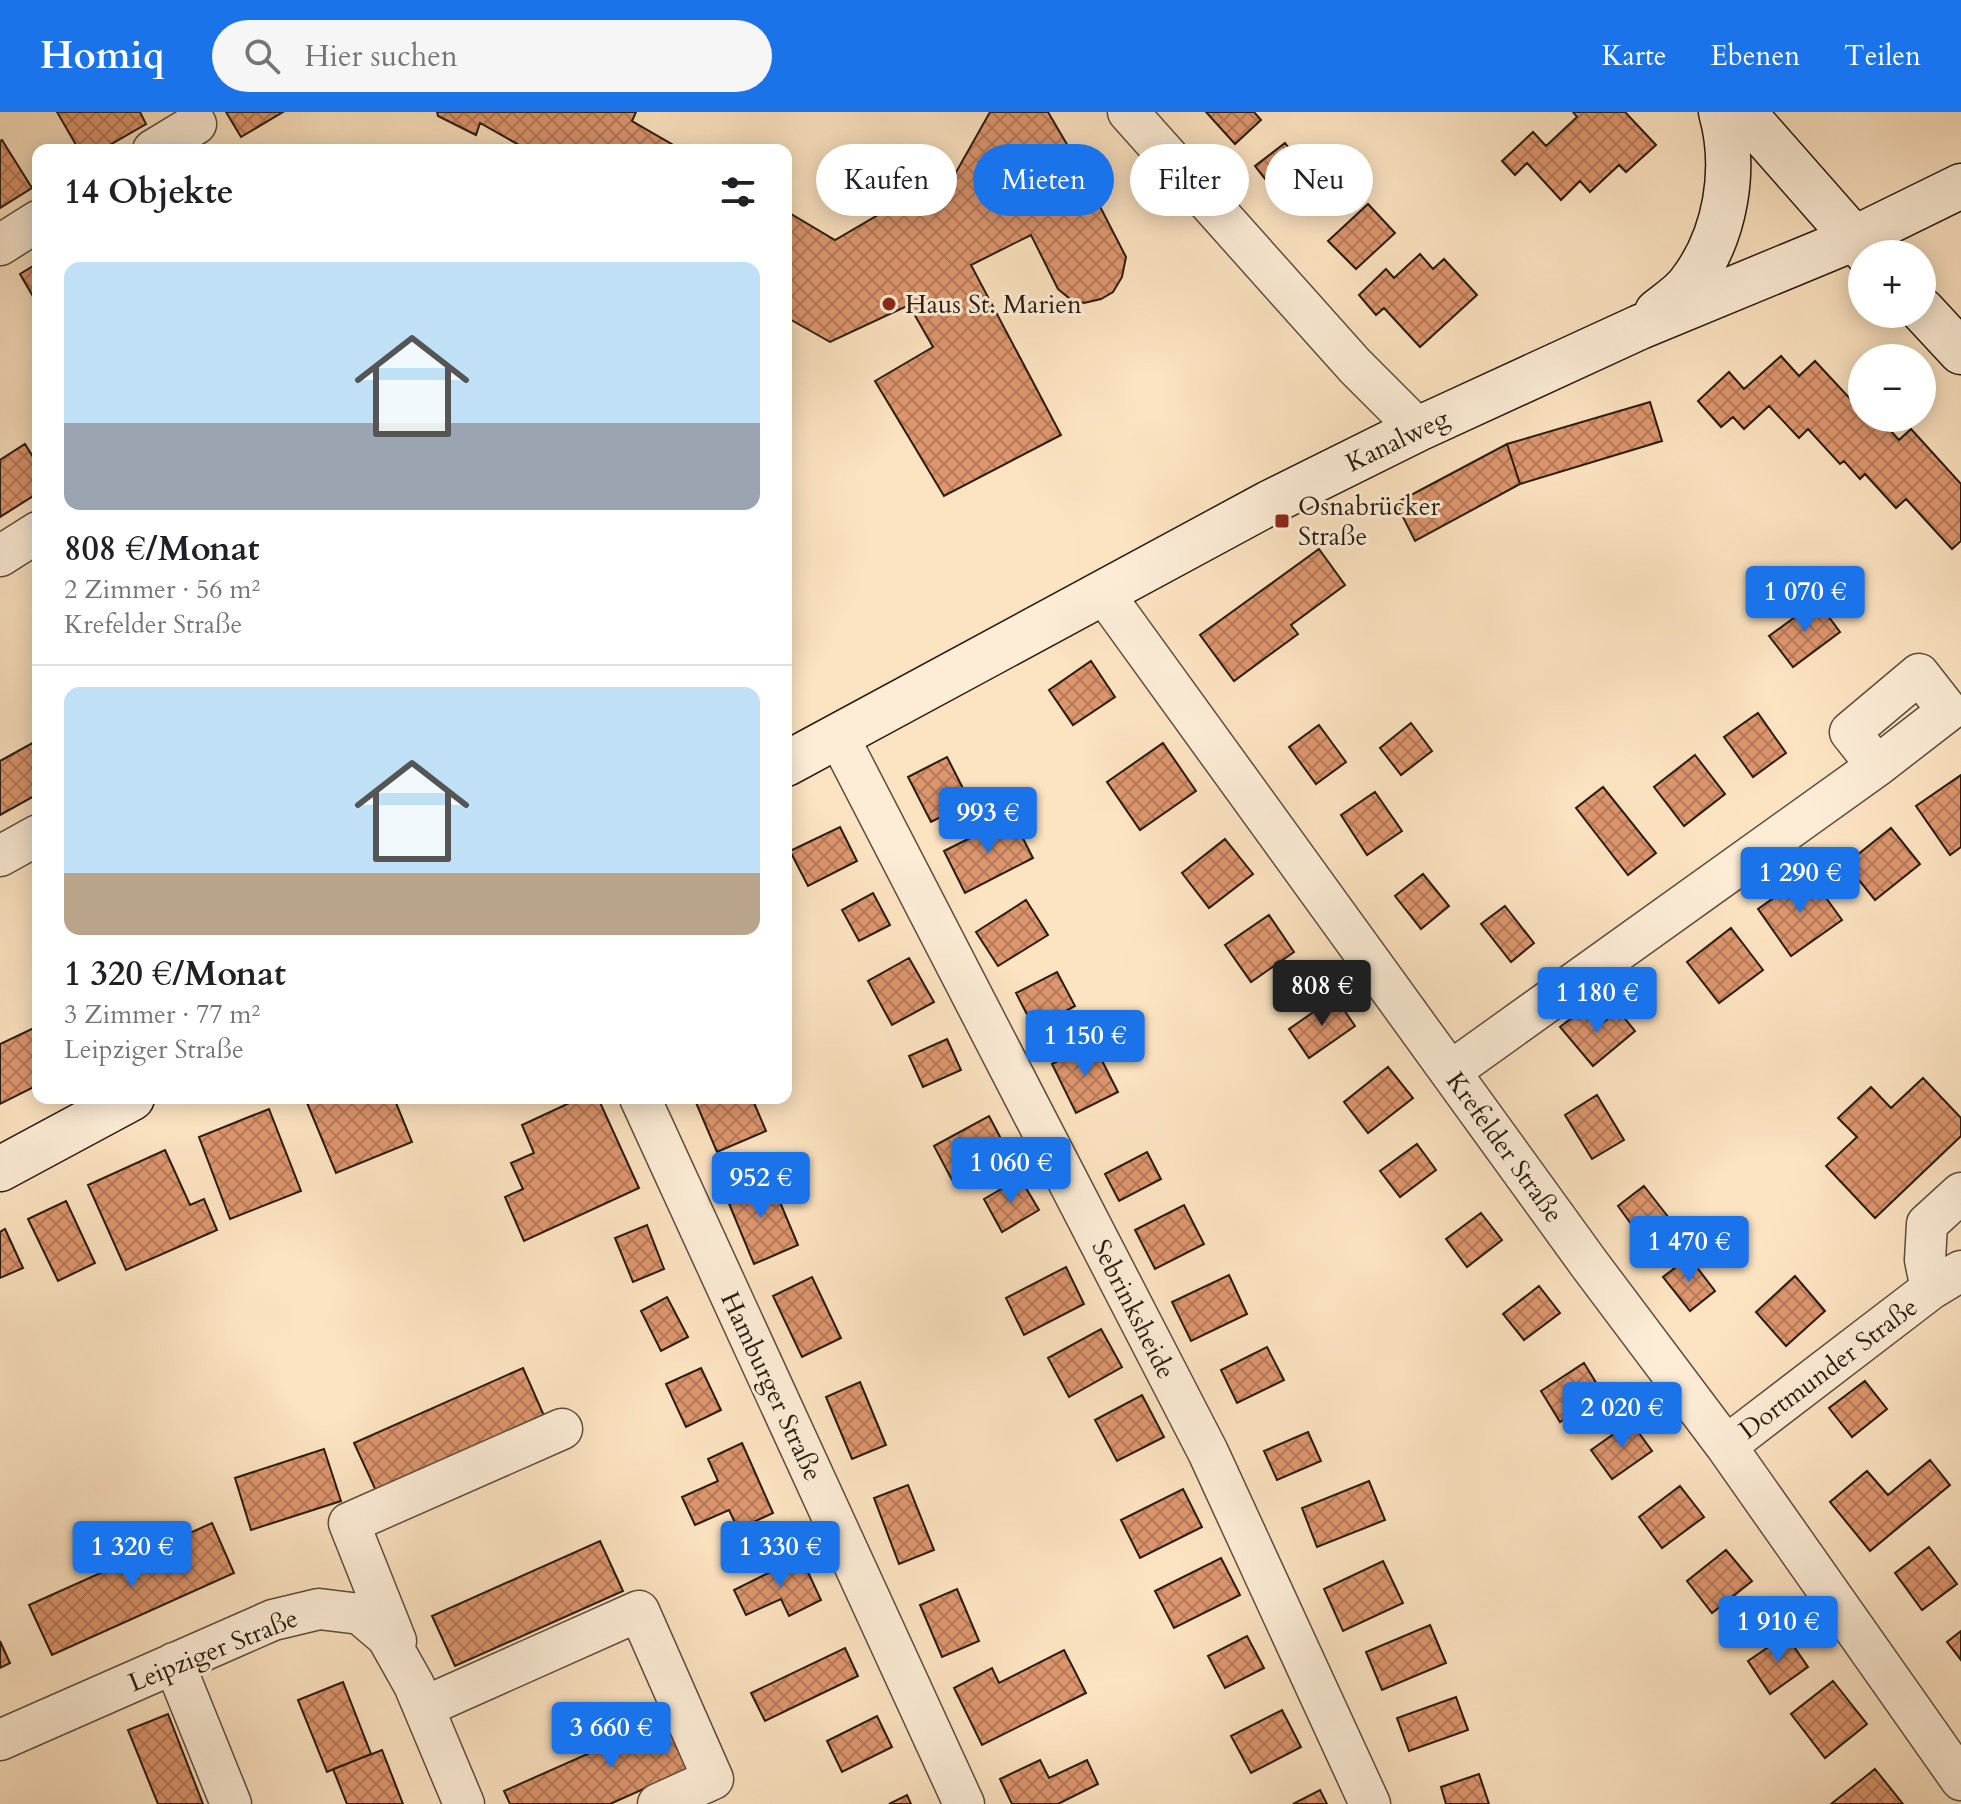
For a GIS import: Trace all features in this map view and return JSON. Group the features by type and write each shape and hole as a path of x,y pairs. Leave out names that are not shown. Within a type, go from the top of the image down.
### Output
{"street":[{"path":"1128,112 1355,366 1418,429"},
{"path":"1640,327 1688,286 1709,255 1722,216 1727,186 1727,149 1721,112"},
{"path":"1743,112 1855,240"},
{"path":"166,144 199,129"},
{"name":"Kanalweg","path":"1870,240 1961,186"},
{"path":"0,245 32,225"},
{"name":"Kanalweg","path":"792,761 1269,503 1418,429 1640,327 1848,250"},
{"path":"1936,325 1961,352"},
{"path":"0,556 32,536"},
{"name":"Krefelder Straße","path":"1104,594 1590,1265 1726,1446 1961,1780"},
{"name":"Sebrinksheide","path":"838,736 1208,1452 1370,1804"},
{"path":"1451,1071 1877,766"},
{"path":"0,856 32,838"},
{"path":"0,1169 121,1104"},
{"name":"Hamburger Straße","path":"643,1104 964,1804"},
{"name":"Dortmunder Straße","path":"1726,1446 1946,1280 1925,1260 1927,1224 1961,1193"},
{"path":"562,1429 349,1523 419,1696 639,1611 713,1779 658,1804"},
{"name":"Leipziger Straße","path":"0,1740 273,1620 319,1609 360,1614 387,1637 419,1696 464,1804"},
{"path":"174,1663 231,1804"}],"building":[{"path":"57,112 140,112 146,124 111,144 76,144"},
{"path":"226,112 283,112 241,137"},
{"path":"437,112 636,112 632,121 672,144 517,144 480,123 476,135 438,116"},
{"name":"Haus St. Marien","path":"990,112 1048,112 1067,144 973,144 973,216 1105,216 1126,257 1122,277 1113,292 1101,299 1084,303 1069,298 1058,289 1031,235 971,265 1061,435 944,496 875,381 933,347 909,305 830,342 792,320 792,215 835,240 876,216 957,216 957,171"},
{"path":"1206,112 1254,112 1261,120 1235,144"},
{"path":"1573,112 1625,112 1656,145 1626,172 1619,165 1590,192 1580,181 1561,200 1527,163 1515,175 1502,161 1533,132 1546,146 1577,117"},
{"path":"0,141 32,188 0,208"},
{"path":"1265,158 1265,179 1255,166"},
{"path":"1373,209 1395,233 1356,269 1328,241 1355,216 1373,216"},
{"path":"1420,254 1433,269 1444,259 1477,295 1420,347 1384,308 1376,315 1359,295 1386,269 1394,278"},
{"path":"32,267 32,295 20,274"},
{"path":"1781,356 1799,376 1815,361 1848,397 1848,432 1892,432 1899,440 1908,432 1914,432 1961,484 1961,541 1952,549 1906,499 1896,508 1865,474 1860,479 1844,461 1840,464 1808,429 1799,438 1769,406 1744,429 1733,417 1721,427 1698,401 1729,372 1744,389"},
{"path":"1650,402 1662,441 1520,484 1507,444"},
{"path":"25,444 32,455 32,497 0,517 0,460"},
{"path":"1507,444 1520,484 1415,541 1396,503"},
{"path":"1319,549 1345,585 1291,625 1298,634 1234,681 1200,635"},
{"path":"1817,601 1840,632 1793,667 1769,636"},
{"path":"1091,661 1115,697 1073,725 1049,690"},
{"path":"1758,713 1786,753 1753,777 1724,737"},
{"path":"1411,723 1432,751 1401,775 1380,748"},
{"path":"1319,725 1346,762 1316,784 1289,747"},
{"path":"32,743 32,797 0,815 0,761"},
{"path":"1163,743 1196,791 1140,830 1107,782"},
{"path":"1695,755 1725,794 1684,826 1654,787"},
{"path":"947,757 970,802 931,822 908,777"},
{"path":"1961,775 1961,847 1950,855 1916,806"},
{"path":"1603,787 1656,853 1628,875 1576,808"},
{"path":"1375,792 1402,831 1367,855 1341,815"},
{"path":"1012,817 1033,858 965,893 944,851"},
{"path":"840,827 857,861 808,886 792,850"},
{"path":"1891,828 1920,864 1875,900 1846,864"},
{"path":"1225,839 1253,874 1209,908 1182,873"},
{"path":"1808,873 1842,920 1791,956 1758,909"},
{"path":"1423,874 1449,906 1421,929 1395,896"},
{"path":"873,893 890,925 859,941 842,910"},
{"path":"1026,900 1048,935 998,966 976,932"},
{"path":"1505,906 1534,943 1511,962 1481,924"},
{"path":"1269,915 1294,952 1251,982 1225,945"},
{"path":"1731,928 1763,970 1719,1003 1687,962"},
{"path":"909,958 934,1002 892,1025 868,981"},
{"path":"1057,972 1075,1006 1034,1028 1016,993"},
{"path":"1335,997 1355,1026 1309,1058 1289,1029"},
{"path":"1583,1009 1598,1027 1618,1010 1635,1031 1593,1066 1560,1027"},
{"path":"32,1029 32,1088 0,1104 0,1044"},
{"path":"947,1039 961,1070 923,1087 909,1056"},
{"path":"1093,1043 1118,1092 1076,1113 1052,1064"},
{"path":"1388,1067 1413,1098 1368,1133 1344,1102"},
{"path":"1923,1078 1961,1118 1961,1136 1875,1218 1826,1166 1857,1137 1838,1118 1871,1087 1891,1108"},
{"path":"1597,1095 1624,1140 1592,1159 1565,1115"},
{"path":"307,1104 396,1104 412,1142 336,1173"},
{"path":"567,1104 601,1104 639,1188 524,1241 505,1197 523,1189 511,1163 534,1153 522,1125"},
{"path":"697,1104 755,1104 766,1131 717,1152"},
{"path":"269,1109 301,1191 230,1219 199,1137"},
{"path":"989,1116 1007,1150 952,1180 934,1146"},
{"path":"1417,1144 1436,1170 1400,1197 1380,1171"},
{"path":"165,1150 190,1205 204,1199 217,1230 126,1270 88,1185"},
{"path":"1147,1152 1161,1179 1119,1201 1105,1174"},
{"path":"769,1176 798,1245 754,1264 725,1194"},
{"path":"1020,1178 1039,1210 1002,1232 984,1199"},
{"path":"1644,1186 1669,1218 1642,1239 1618,1206"},
{"path":"66,1201 95,1263 58,1281 28,1219"},
{"path":"1184,1205 1204,1244 1155,1269 1135,1230"},
{"path":"1481,1213 1502,1240 1467,1267 1446,1239"},
{"path":"647,1225 664,1269 633,1282 615,1238"},
{"path":"5,1229 23,1268 0,1278 0,1232"},
{"path":"1689,1257 1715,1291 1690,1311 1663,1277"},
{"path":"1066,1267 1084,1304 1024,1335 1006,1298"},
{"path":"1229,1275 1247,1314 1191,1341 1172,1302"},
{"path":"1795,1276 1825,1311 1786,1346 1756,1312"},
{"path":"812,1277 841,1338 802,1357 773,1296"},
{"path":"1539,1286 1560,1313 1524,1340 1503,1314"},
{"path":"667,1297 688,1337 661,1351 641,1311"},
{"path":"1101,1329 1122,1367 1069,1397 1048,1358"},
{"path":"1267,1347 1284,1380 1237,1403 1221,1370"},
{"path":"1584,1363 1603,1394 1560,1422 1541,1391"},
{"path":"523,1368 545,1418 377,1493 354,1443"},
{"path":"701,1368 721,1410 686,1427 666,1384"},
{"path":"1865,1381 1887,1409 1852,1437 1829,1408"},
{"path":"860,1382 886,1445 852,1459 826,1397"},
{"path":"1142,1395 1164,1437 1117,1461 1095,1420"},
{"path":"1631,1422 1652,1451 1612,1479 1591,1450"},
{"path":"1308,1432 1321,1461 1277,1480 1264,1451"},
{"path":"742,1443 773,1513 738,1529 729,1510 695,1525 682,1497 718,1481 708,1459"},
{"path":"324,1449 341,1501 251,1530 235,1478"},
{"path":"1930,1460 1950,1485 1870,1551 1830,1502 1867,1471 1888,1495"},
{"path":"1369,1481 1385,1520 1317,1547 1302,1508"},
{"path":"908,1485 934,1550 899,1564 874,1498"},
{"path":"1680,1486 1704,1517 1662,1548 1639,1517"},
{"path":"1183,1489 1202,1527 1140,1558 1121,1520"},
{"path":"212,1523 234,1573 52,1655 29,1605"},
{"path":"600,1541 623,1591 455,1666 432,1616"},
{"path":"1929,1547 1957,1584 1922,1610 1895,1573"},
{"path":"1726,1550 1752,1581 1712,1613 1687,1581"},
{"path":"801,1557 821,1600 789,1616 781,1599 746,1615 734,1590"},
{"path":"1221,1558 1240,1595 1174,1628 1155,1591"},
{"path":"1383,1561 1403,1603 1343,1631 1324,1589"},
{"path":"957,1589 979,1641 942,1657 920,1605"},
{"path":"1430,1625 1446,1663 1382,1690 1366,1652"},
{"path":"1961,1631 1961,1660 1947,1642"},
{"path":"1786,1635 1808,1667 1770,1694 1748,1661"},
{"path":"1247,1636 1264,1668 1225,1688 1208,1656"},
{"path":"0,1641 10,1663 0,1668"},
{"path":"845,1648 858,1676 765,1721 751,1693"},
{"path":"1064,1650 1086,1693 982,1745 954,1688 992,1668 999,1683"},
{"path":"1833,1681 1867,1724 1825,1758 1791,1714"},
{"path":"343,1682 371,1754 327,1772 298,1700"},
{"path":"1456,1697 1468,1730 1409,1751 1397,1718"},
{"path":"1282,1710 1301,1747 1251,1773 1231,1736"},
{"path":"168,1714 203,1804 158,1804 128,1730"},
{"path":"673,1716 695,1766 610,1804 510,1804 504,1791"},
{"path":"877,1716 892,1747 842,1772 827,1741"},
{"path":"382,1750 403,1804 347,1804 333,1769"},
{"path":"1040,1760 1049,1778 1087,1760 1098,1784 1058,1804 1012,1804 1000,1779"},
{"path":"1875,1769 1903,1804 1831,1804"},
{"path":"1479,1774 1489,1804 1446,1804 1441,1787"},
{"path":"1320,1790 1327,1804 1293,1804"},
{"path":"907,1795 911,1804 889,1804"}],"place":[{"name":"Haus St. Marien","path":"889,304"},
{"name":"Osnabrücker Straße","path":"1282,521"}]}
